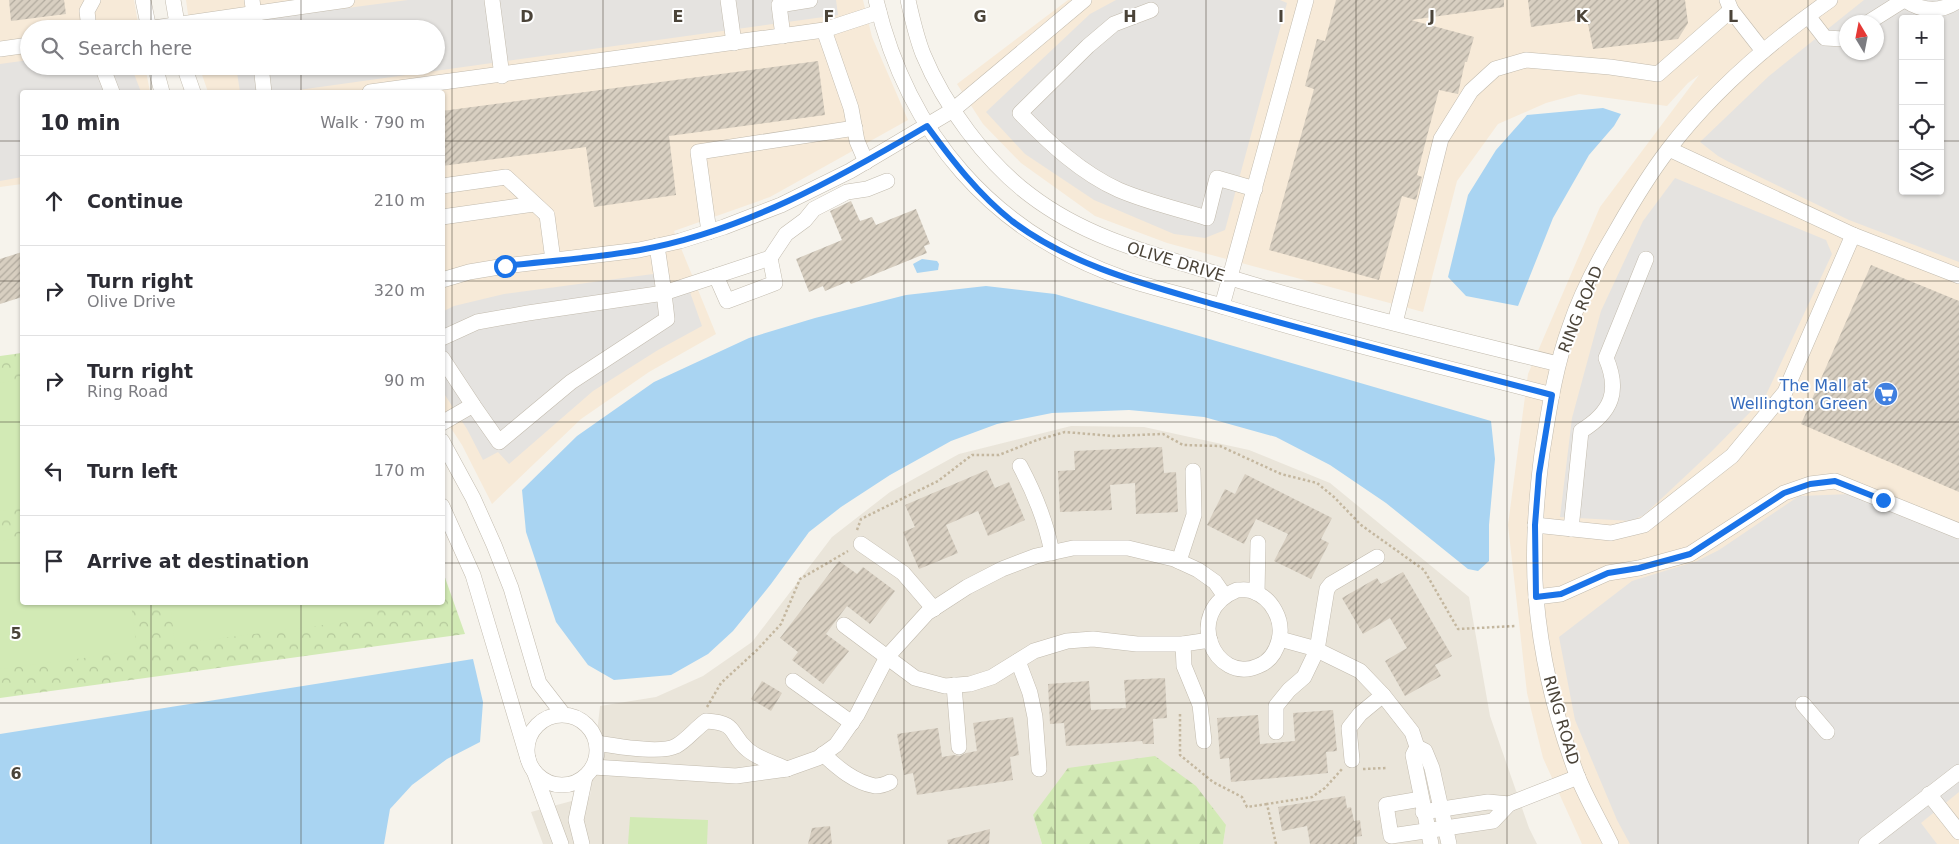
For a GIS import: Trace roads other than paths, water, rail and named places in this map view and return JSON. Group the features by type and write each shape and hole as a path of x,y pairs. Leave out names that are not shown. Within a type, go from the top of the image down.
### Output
{"street":[{"path":"88,20 87,12 93,0"},
{"path":"143,0 146,20"},
{"path":"173,0 176,20"},
{"path":"200,20 253,6 347,0"},
{"path":"492,0 502,76"},
{"path":"728,0 734,43"},
{"path":"783,36 779,5 810,0"},
{"name":"OLIVE DRIVE","path":"908,0 923,54 953,110 992,160 1029,194 1049,208 1087,229 1133,249 1262,288 1558,364"},
{"path":"445,279 469,272 639,250 709,232 781,205 866,162 953,110 1084,0"},
{"path":"1222,306 1306,0"},
{"name":"RING ROAD","path":"1611,844 1578,777 1563,731 1547,670 1536,597 1535,525 1539,474 1558,364 1570,325 1597,264 1636,196 1668,149 1713,99 1763,51 1830,0"},
{"path":"1880,15 1904,0 1915,7 1932,11 1951,6 1959,0"},
{"path":"1395,323 1441,139 1471,91 1494,69 1526,60 1610,67 1658,74 1729,5 1763,51"},
{"path":"253,6 255,20"},
{"path":"386,90 502,76 824,30 878,6"},
{"name":"OLIVE DRIVE","path":"878,6 902,79 914,105 927,126 965,176 989,201 1038,238 1064,253 1123,278 1265,320 1552,395"},
{"path":"1151,10 1114,24 1088,46 1020,113 1048,142 1082,168 1118,189 1160,204 1207,218 1217,178 1255,189"},
{"path":"1808,16 1825,38 1839,39"},
{"path":"824,30 851,108 857,141 866,162"},
{"path":"0,49 20,46"},
{"path":"105,75 111,90"},
{"path":"158,75 162,90"},
{"path":"187,75 192,90"},
{"path":"262,75 264,90"},
{"path":"709,232 698,152 855,128"},
{"path":"1668,149 1853,235 1959,276"},
{"path":"445,186 506,177 546,215 553,260"},
{"path":"445,337 477,322 664,293 770,258 786,234 805,220 814,209 847,192 867,189 887,181"},
{"path":"445,216 534,204"},
{"path":"1535,525 1611,533 1644,524 1732,456 1785,392 1853,235"},
{"path":"445,363 499,442 571,382 667,319 657,246"},
{"path":"716,276 727,301 776,283 770,258"},
{"path":"1571,529 1581,431 1596,422 1607,408 1613,391 1613,374 1606,358 1646,259"},
{"path":"445,421 473,405"},
{"path":"445,447 473,498 511,588 539,683 563,714"},
{"path":"1020,466 1034,492 1048,531 1052,553"},
{"path":"1179,561 1194,515 1193,471"},
{"path":"1536,597 1561,594 1608,573 1639,568 1690,554 1784,493 1810,484 1835,481 1959,531"},
{"path":"445,513 473,575 531,765 560,844"},
{"path":"856,541 903,573 934,609"},
{"path":"1257,594 1258,543"},
{"path":"582,844 576,820 589,772 597,756 597,743 593,732 585,723 575,717 563,714 550,717 540,723 532,732 528,744 531,765 542,779 553,784 575,783 589,772 736,776 787,769 818,758 836,745 852,723 887,656 927,613 967,587 1002,569 1036,556 1074,548 1128,548 1179,561 1198,570 1215,582 1224,595"},
{"path":"1276,732 1276,706 1289,690 1304,677 1317,650 1326,589 1377,557"},
{"path":"1237,590 1251,590 1257,594 1264,597 1274,608 1280,623 1280,639 1274,653 1264,664 1251,670 1237,669 1224,662 1214,651 1210,640 1208,620 1214,606 1224,595 1237,590"},
{"path":"844,625 915,678 945,686 970,684 992,677 1034,651 1067,641 1093,639 1137,644 1183,644 1210,640"},
{"path":"1280,639 1317,650 1360,671 1383,695 1412,732 1417,747 1413,755 1429,838"},
{"path":"1183,644 1184,666 1200,706 1204,741"},
{"path":"1018,661 1030,693 1035,717 1039,769"},
{"path":"793,681 852,723"},
{"path":"954,685 959,747"},
{"path":"1351,766 1350,728 1360,714 1383,695"},
{"path":"1803,704 1827,732"},
{"path":"597,743 628,748 656,749 675,747 706,721 722,722 733,729 747,749 757,756 787,769"},
{"path":"1417,747 1425,751 1432,768 1444,829 1449,844"},
{"path":"823,754 841,771 860,780 876,786 890,782"},
{"path":"1866,844 1959,772"},
{"path":"1509,804 1493,822 1444,829 1429,838 1392,836 1386,805 1422,806 1440,809 1488,802 1509,804 1578,777"},
{"path":"1929,794 1959,832"}],"water":[{"path":"1603,108 1621,114 1614,126 1589,155 1553,218 1518,306 1466,296 1448,277 1468,195 1496,150 1527,115"},
{"path":"922,259 937,261 939,264 938,270 917,273 913,264"},
{"path":"986,286 1055,294 1491,421 1495,459 1489,525 1489,561 1478,571 1468,569 1386,503 1330,465 1276,437 1204,417 1129,410 1052,413 997,424 951,441 890,475 841,507 809,532 771,584 733,631 708,654 671,675 614,680 588,665 556,622 526,532 522,490 577,436 654,382 749,338 815,318 906,295"},
{"path":"473,659 483,702 480,742 447,759 412,785 390,809 384,844 0,844 0,734"}],"place":[{"name":"The Mall at Wellington Green","path":"1886,394"}]}
